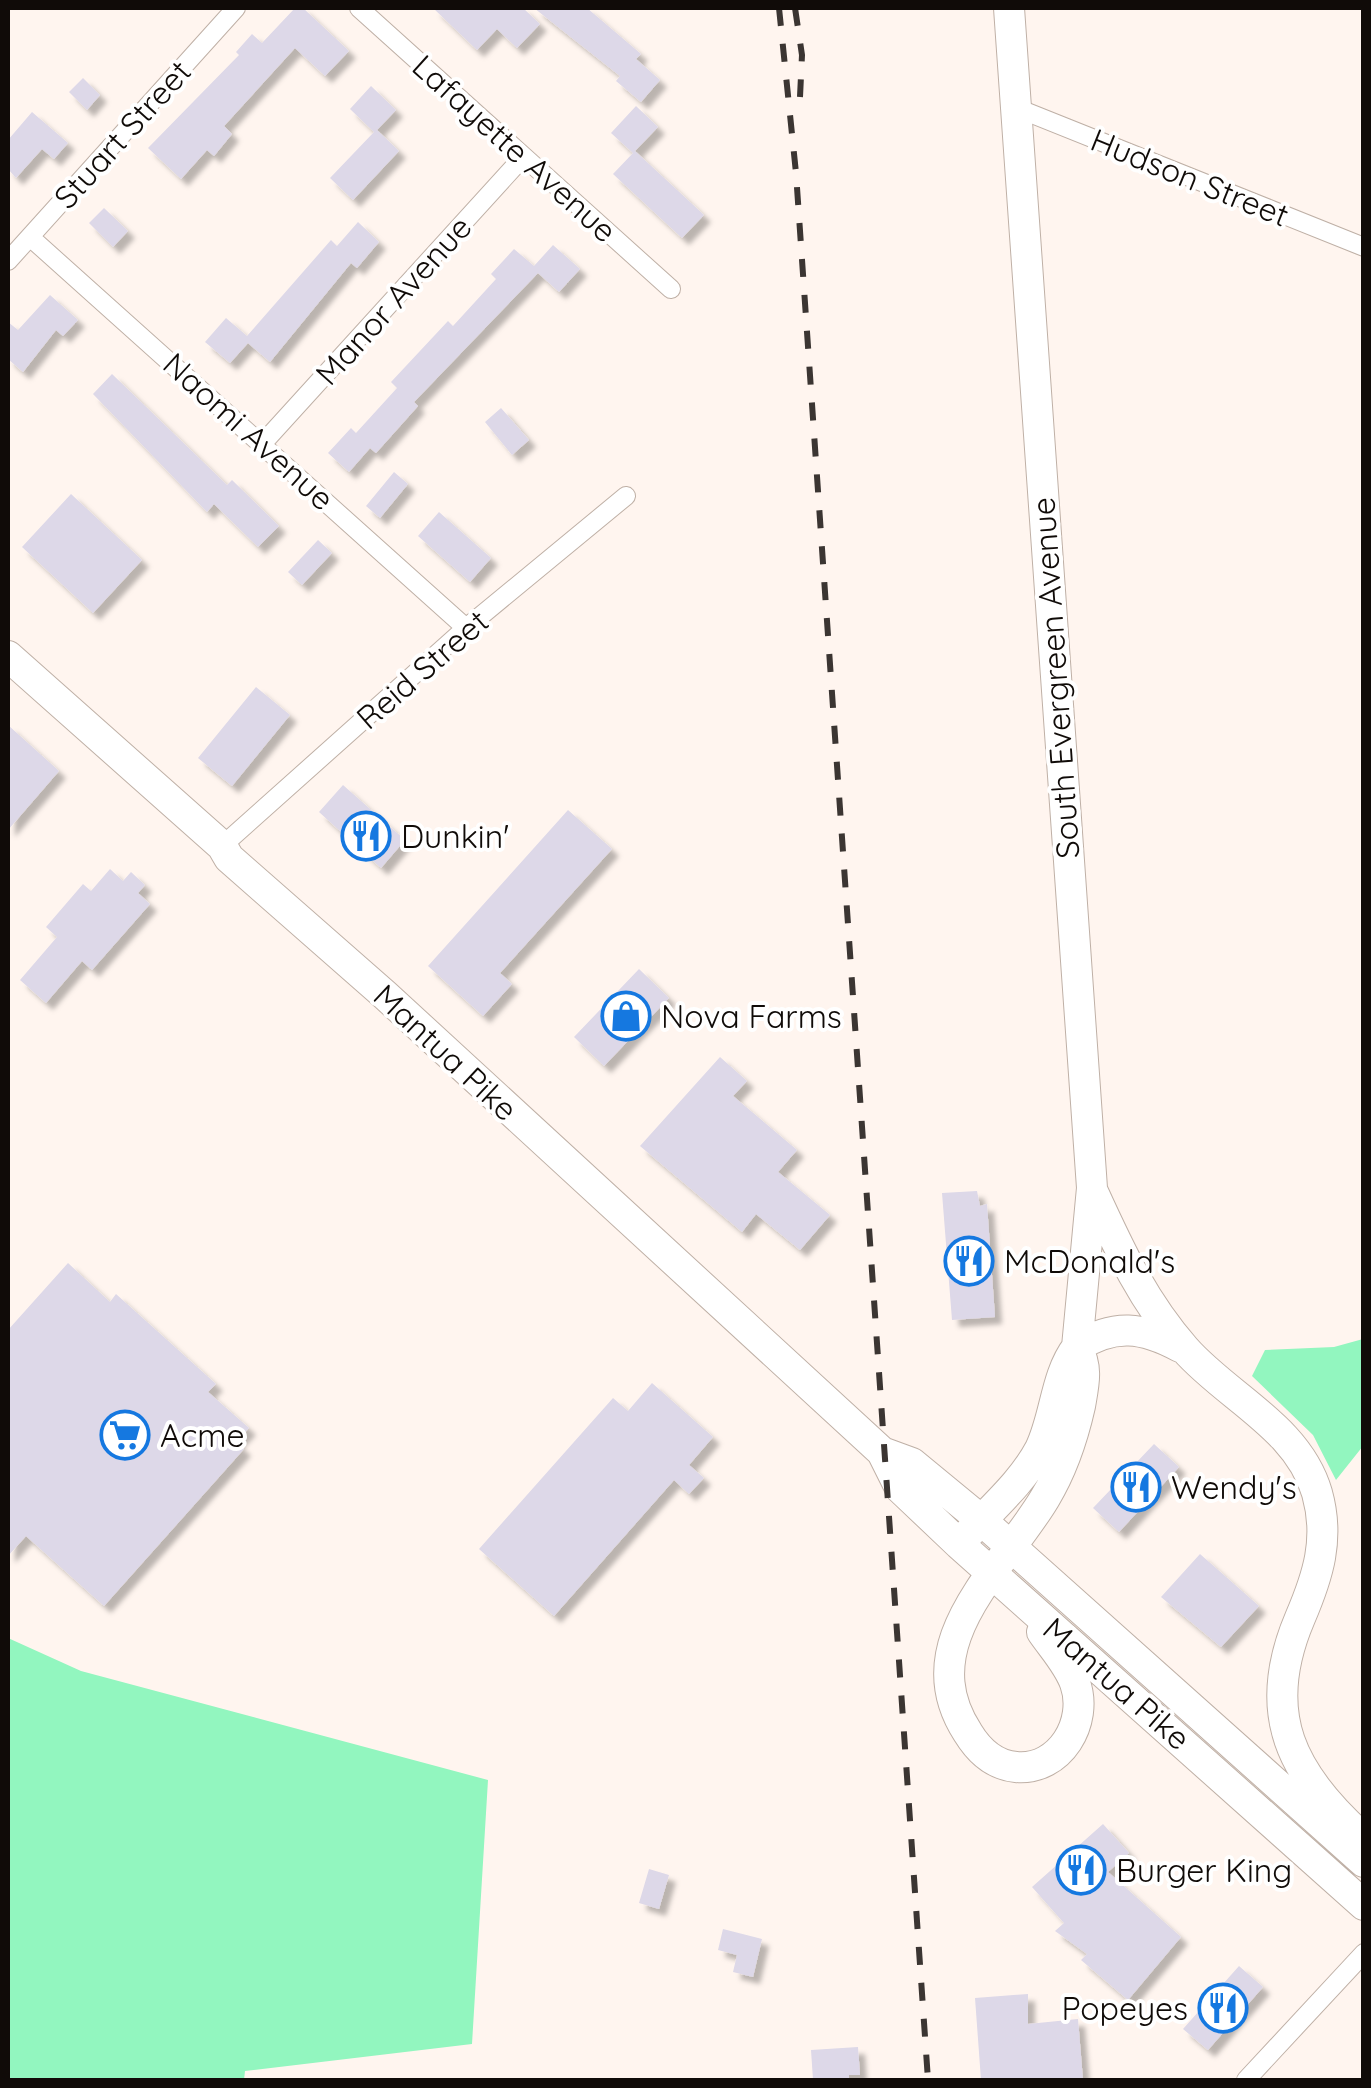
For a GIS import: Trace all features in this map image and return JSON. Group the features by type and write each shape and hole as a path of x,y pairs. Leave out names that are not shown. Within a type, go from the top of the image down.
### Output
{"main road":[{"name":"South Evergreen Avenue","path":"1009,8 1092,1188 1077,1348 1086,1365 1071,1437 1045,1499 1000,1559 954,1641 952,1695 962,1724 980,1750 1003,1764 1026,1767 1048,1760 1065,1745 1079,1706 1068,1669 1014,1593"},
{"name":"Mantua Pike","path":"8,656 222,846 228,858 385,995 882,1452 900,1488 959,1544 1000,1559 1364,1862"},
{"path":"1092,1188 1128,1272 1187,1351 1286,1439 1304,1463 1317,1493 1324,1542 1317,1582 1290,1643 1284,1692 1286,1732 1294,1761 1316,1794 1364,1838"},
{"path":"1077,1348 1106,1332 1136,1329 1150,1331 1187,1351"},
{"name":"South Evergreen Avenue","path":"959,1544 1021,1477 1038,1452 1066,1361 1077,1348"},
{"name":"Mantua Pike","path":"882,1452 912,1463 980,1520 1014,1593 1364,1905"}],"street":[{"name":"Stuart Street","path":"8,261 236,8"},
{"name":"Lafayette Avenue","path":"359,8 672,289"},
{"name":"Hudson Street","path":"1017,108 1364,246"},
{"name":"Manor Avenue","path":"263,443 524,157"},
{"name":"Naomi Avenue","path":"30,236 466,628"},
{"name":"Reid Street","path":"222,846 466,628 626,496"},
{"path":"1246,2080 1364,1953"}],"green space":[{"path":"1363,1339 1363,1446 1336,1480 1313,1435 1252,1376 1265,1350 1334,1347"},
{"path":"8,1638 81,1671 488,1780 472,2044 245,2071 244,2080 8,2080"}],"building":[{"path":"295,8 303,8 349,51 325,76 295,48 224,126 232,134 214,156 207,150 181,179 148,148 239,55 236,52 252,34 262,43"},
{"path":"433,8 523,8 540,24 517,48 497,29 477,50"},
{"path":"534,8 587,8 641,54 636,59 660,80 641,102 616,81 620,76"},
{"path":"83,78 100,95 87,110 69,92"},
{"path":"371,86 396,110 377,130 399,151 353,200 330,178 374,132 350,109"},
{"path":"636,106 658,127 635,151 704,215 682,238 613,174 633,153 611,133"},
{"path":"32,112 68,143 54,159 42,149 16,178 8,169 8,140"},
{"path":"104,208 128,231 113,247 89,223"},
{"path":"358,222 379,242 357,268 351,263 270,362 248,343 230,363 205,342 226,318 247,336 331,240 337,246"},
{"path":"553,245 580,269 559,292 538,273 414,402 418,406 376,453 370,448 349,472 328,453 351,428 356,433 397,388 391,382 448,321 453,326 496,279 491,274 514,249 534,266"},
{"path":"50,295 78,320 63,336 56,330 23,372 8,359 8,322 18,330"},
{"path":"112,374 227,485 232,480 279,526 258,547 214,504 207,512 93,394"},
{"path":"501,408 529,440 512,455 485,422"},
{"path":"394,472 408,484 380,518 366,506"},
{"path":"71,494 142,560 93,613 22,547"},
{"path":"439,512 491,558 470,582 418,536"},
{"path":"318,540 332,553 302,585 288,572"},
{"path":"256,687 290,715 232,786 198,758"},
{"path":"8,725 59,771 8,830"},
{"path":"343,785 405,840 381,868 319,812"},
{"path":"568,810 612,849 500,973 512,984 483,1016 428,966"},
{"path":"110,869 123,881 131,872 145,885 138,893 150,904 92,970 82,961 46,1003 20,980 57,937 46,927 83,884 91,891"},
{"path":"639,969 669,998 604,1066 574,1037"},
{"path":"720,1057 747,1081 733,1096 797,1150 778,1172 830,1215 800,1250 756,1214 742,1232 640,1146"},
{"name":"McDonald's","path":"977,1191 980,1206 987,1204 995,1317 952,1320 942,1193"},
{"name":"Acme","path":"68,1263 110,1302 116,1294 216,1384 208,1392 249,1428 236,1442 244,1449 104,1606 26,1536 8,1556 8,1330"},
{"path":"652,1383 713,1437 689,1465 704,1478 689,1494 674,1480 554,1616 479,1549 613,1398 628,1411"},
{"name":"Wendy's","path":"1154,1444 1179,1467 1119,1532 1093,1508"},
{"path":"1200,1554 1259,1606 1221,1647 1161,1597"},
{"path":"1103,1824 1129,1853 1108,1872 1181,1937 1128,2000 1081,1960 1087,1954 1055,1931 1064,1923 1032,1887"},
{"path":"649,1869 669,1875 659,1909 639,1903"},
{"path":"723,1929 762,1939 753,1977 733,1972 737,1955 718,1950"},
{"name":"Popeyes","path":"1239,1966 1263,1987 1208,2050 1183,2029"},
{"path":"1028,1994 1028,2024 1078,2019 1083,2080 981,2080 975,1998"},
{"path":"858,2047 860,2075 849,2075 849,2080 813,2080 811,2050"}],"railway":[{"path":"779,8 796,173 928,2080"},
{"path":"795,8 802,55 800,97"}],"place":[{"name":"Dunkin'","path":"366,836"},
{"name":"Nova Farms","path":"626,1016"},
{"name":"McDonald's","path":"969,1261"},
{"name":"Acme","path":"125,1435"},
{"name":"Wendy's","path":"1136,1487"},
{"name":"Burger King","path":"1081,1870"},
{"name":"Popeyes","path":"1223,2008"}]}
